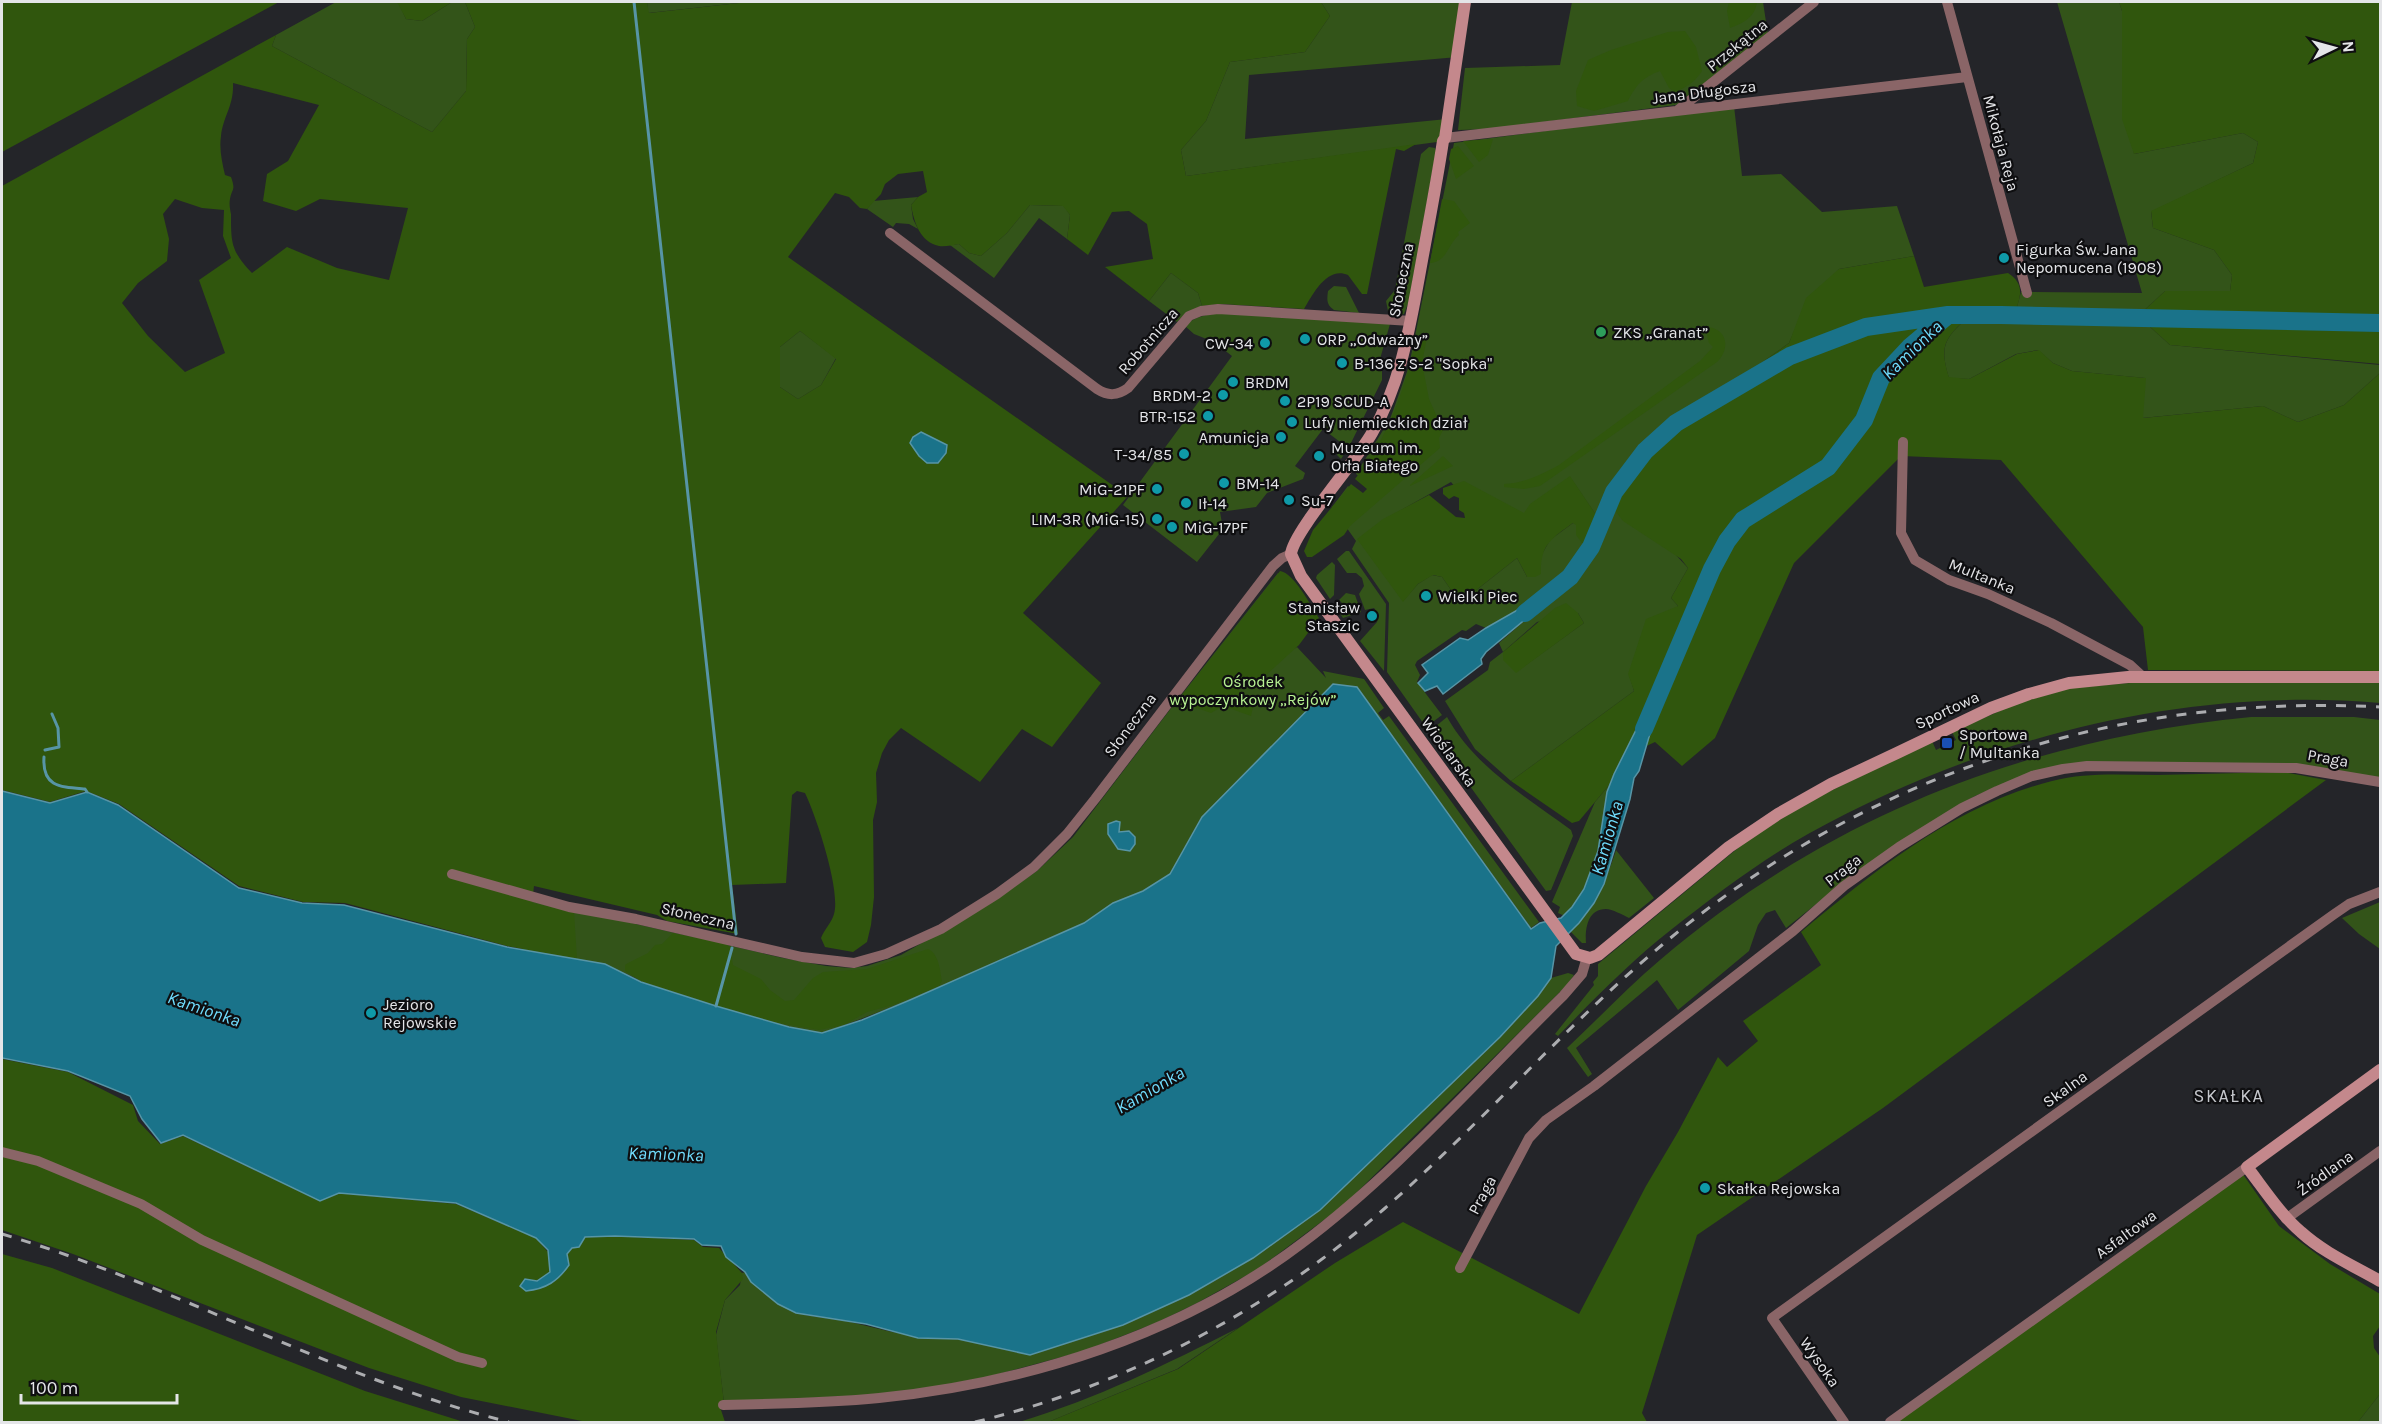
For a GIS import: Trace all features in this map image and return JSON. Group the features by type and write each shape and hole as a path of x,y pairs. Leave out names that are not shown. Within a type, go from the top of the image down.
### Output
{"street":[{"name":"Słoneczna","path":"452,873 569,907 636,919 802,957 854,963 886,954 944,927 997,894 1034,867 1067,834 1095,799 1276,563 1291,554 1297,537 1360,454 1374,431 1397,380 1411,321 1445,138 1465,2"},
{"name":"Przekątna","path":"1678,110 1814,2"},
{"name":"Mikołaja Reja","path":"1947,2 2026,293"},
{"name":"Jana Długosza","path":"1445,138 1967,77"},
{"name":"Robotnicza","path":"890,232 1097,389 1110,394 1119,393 1128,388 1184,320 1201,311 1218,309 1411,321"},
{"name":"Multanka","path":"1903,442 1901,533 1915,560 1949,580 1988,594 2051,623 2130,665 2143,677"},
{"name":"Wioślarska","path":"1291,554 1301,576 1569,946 1578,955 1589,957"},
{"name":"Sportowa","path":"1589,957 1598,954 1616,941 1729,847 1778,814 1831,784 1991,708 2029,694 2069,683 2143,677 2380,677"},
{"name":"Praga","path":"1460,1268 1529,1138 1542,1123 1594,1086 1793,931 1844,886 1899,847 1962,808 2032,776 2087,766 2296,768 2380,782"},
{"name":"Skalna","path":"1772,1318 2332,915 2357,900 2380,892"},
{"path":"723,1405 851,1400 949,1388 1070,1359 1133,1337 1209,1302 1300,1245 1378,1179 1563,996 1582,974 1589,957"},
{"name":"Asfaltowa","path":"1890,1422 2380,1070"},
{"name":"Źródlana","path":"2286,1219 2380,1151"},
{"path":"2,1152 38,1161 130,1200 202,1240 458,1357 482,1362"},
{"path":"2247,1167 2286,1219 2314,1243 2380,1281"},
{"name":"Wysoka","path":"1772,1318 1844,1422"}],"green space":[{"path":"2,2 279,2 2,152"},
{"path":"336,2 398,2 406,19 422,21 452,2 465,2 475,27 467,39 466,91 432,132 272,46 276,35"},
{"path":"397,2 452,2 422,21 406,19"},
{"path":"465,2 647,2 649,13 748,2 1321,2 1330,16 1305,52 1230,62 1206,121 1181,150 1186,176 1416,144 1404,151 1396,149 1367,294 1362,294 1348,275 1334,274 1321,283 1304,309 1221,304 1202,306 1198,293 1171,273 1149,301 1105,267 1153,259 1147,224 1129,211 1112,212 1088,255 1067,239 1070,215 1063,206 1030,205 1007,233 981,256 969,253 959,244 941,246 932,244 919,230 911,205 927,192 923,171 898,174 885,184 881,194 867,209 860,208 849,197 835,193 788,257 1128,496 1023,613 1101,683 1052,747 1022,729 980,782 901,728 889,740 876,773 877,802 873,820 874,897 871,925 867,942 853,952 825,947 821,938 834,914 834,888 821,835 810,804 805,793 797,791 792,795 786,883 732,885 738,934 667,921 657,915 534,886 532,903 574,912 577,959 507,946 345,903 303,902 239,886 119,804 86,791 50,802 2,790 2,186 276,35 272,46 432,132 466,91 467,39 475,27","holes":["233,83 319,105 288,161 267,174 263,201 296,211 320,199 408,208 389,280 337,268 287,247 252,273 240,259 231,232 230,203 233,185 231,177 225,175 220,141 232,98","175,199 202,208 224,210 223,236 231,258 199,280 225,353 185,372 148,336 122,303 138,283 167,261 169,239 163,214","800,331 836,359 821,385 798,399 780,387 780,347"]},
{"path":"647,2 748,2 648,13"},
{"path":"1321,2 1466,2 1458,57 1249,75 1245,139 1447,119 1437,142 1186,176 1181,150 1206,121 1230,62 1305,52 1330,16"},
{"path":"1572,2 1763,2 1768,35 1676,105 1490,129 1458,130 1465,68 1560,65"},
{"path":"1729,2 1757,2 1754,12 1748,19 1730,28 1727,11"},
{"path":"2057,2 2119,2 2122,11 2134,154 2243,133 2258,142 2253,163 2151,212 2153,228 2214,250 2232,275 2230,291 2165,291 2138,316 2170,345 2380,365 2380,373 2344,405 2298,422 2263,406 2142,418 2145,378 2072,371 2053,363 2038,350 2016,354 1969,379 1949,378 1944,356 1947,342 1971,314 2015,314 2021,292 2142,293"},
{"path":"2119,2 2380,2 2380,364 2170,345 2138,316 2165,291 2230,291 2232,275 2214,250 2153,228 2151,211 2253,163 2258,142 2243,133 2134,154 2122,119 2122,11"},
{"path":"1685,31 1696,47 1702,71 1690,84 1675,92 1669,88 1660,71 1641,82 1628,101 1594,111 1577,106 1576,91 1588,60 1611,50 1668,32"},
{"name":"ZKS „Granat”","path":"1734,106 1742,176 1781,174 1822,212 1897,206 1914,256 1839,269 1795,329 1789,343 1677,424 1644,451 1616,491 1688,568 1671,598 1678,606 1638,648 1629,674 1634,691 1511,781 1475,749 1445,701 1488,670 1490,662 1503,652 1499,643 1546,602 1542,596 1486,628 1476,624 1466,631 1462,630 1417,661 1415,665 1420,675 1417,682 1442,715 1426,727 1387,672 1389,603 1352,549 1356,541 1332,507 1348,486 1365,500 1373,488 1356,474 1390,419 1409,366 1454,143","holes":["1572,480 1605,528 1573,523 1550,540 1540,562 1527,577 1517,558 1460,603 1442,577 1432,575 1418,584 1403,601 1394,514 1451,482 1498,538","1578,613 1584,623 1516,672 1503,652 1537,622"]},
{"path":"1493,139 1488,155 1479,162 1463,141"},
{"path":"1458,146 1474,166 1456,179 1449,159 1451,149"},
{"path":"1429,147 1435,148 1436,151 1409,301 1404,314 1396,316 1388,311 1386,301 1395,290 1421,154"},
{"path":"918,197 911,205 913,219 918,229 909,224 896,223 893,227 867,209 873,201"},
{"path":"1442,199 1454,201 1470,223 1458,232 1459,235 1444,256 1430,263"},
{"path":"1030,205 1064,206 1070,215 1067,239 1039,218 994,278 950,245 959,244 969,253 981,256 1007,233"},
{"path":"1914,256 1924,287 2008,273 2014,277 2019,286 2020,296 2015,314 1971,314 1951,335 1947,341 1944,356 1949,377 1969,379 2017,354 2039,350 2053,363 2072,371 2146,378 2143,418 2263,406 2298,422 2344,405 2380,373 2380,671 2148,670 2143,627 2001,460 1901,456 1794,563 1715,738 1682,766 1655,742 1623,757 1610,784 1579,821 1572,823 1511,781 1634,691 1628,674 1646,619 1678,606 1671,598 1688,568 1681,559 1623,521 1610,504 1616,491 1644,451 1677,424 1789,343 1806,298 1839,269"},
{"path":"1171,273 1198,293 1202,306 1185,314 1177,322 1149,301"},
{"path":"1334,286 1346,287 1359,313 1331,308 1328,302 1328,291"},
{"path":"1220,313 1390,324 1378,366 1382,369 1382,380 1341,459 1337,455 1344,445 1323,429 1295,466 1305,473 1303,479 1267,493 1256,507 1220,512 1223,529 1197,562 1123,505 1232,356 1214,342 1194,334 1185,326 1205,315"},
{"path":"1705,327 1718,330 1724,339 1724,350 1717,362 1540,486 1524,489 1504,487 1504,484 1526,480 1559,465 1700,361 1713,347 1709,343"},
{"path":"800,331 836,358 821,385 798,399 780,387 780,347"},
{"path":"1417,336 1420,341 1427,337 1422,363 1429,399 1443,430 1439,438 1440,448 1350,526 1344,535 1312,557 1307,557 1304,551 1313,530 1351,484 1363,493 1367,489 1355,479 1377,446 1394,411"},
{"path":"1443,456 1453,466 1410,486 1410,485"},
{"path":"1570,476 1605,528 1599,539 1582,543 1576,535 1576,525 1573,523 1548,544 1542,556 1541,574 1527,577 1517,558 1460,603 1442,577 1433,575 1418,584 1403,602 1357,539 1383,519 1429,495 1456,517 1465,518 1464,513 1459,510 1459,498 1454,496 1449,499 1443,494 1443,488 1464,481 1524,513 1530,504"},
{"path":"1349,551 1386,604 1384,671 1360,641 1377,622 1379,615 1374,608 1365,610 1359,594 1364,586 1362,578 1356,573 1347,573 1337,559"},
{"path":"1332,562 1335,565 1334,595 1330,599 1316,578"},
{"path":"1280,571 1296,584 1319,618 1299,645 1251,689 1243,680 1236,687 1253,707 1251,716 1223,706 1211,713 1194,707 1187,708 1179,699"},
{"name":"Ośrodek wypoczynkowy „Rejów”","path":"1278,573 1313,620 1294,649 1297,647 1326,678 1323,671 1364,679 1384,708 1378,713 1383,720 1389,716 1539,922 1531,928 1357,687 1333,684 1202,817 1170,874 1143,891 1113,903 1084,923 918,997 824,1033 790,1028 757,1019 642,981 607,965 522,950 532,900 826,966 851,968 867,966 901,955 986,906 1037,871 1073,837"},
{"path":"1346,593 1355,595 1361,612 1343,618 1335,606 1342,603 1339,600"},
{"path":"1566,603 1578,613 1584,623 1516,673 1503,660 1503,652 1555,608"},
{"path":"2380,681 2380,703 2306,700 2232,703 2158,712 2085,726 2013,746 1943,771 1874,800 1790,844 1755,867 1657,941 1558,1036 1555,1034 1594,985 1593,982 1598,976 1598,964 1744,843 1806,803 1932,741 1936,750 1956,740 1952,732 2018,703 2071,688 2141,682"},
{"path":"1447,717 1472,751 1487,766 1519,793 1571,830 1573,836 1551,890 1546,891 1430,731"},
{"path":"2251,717 2354,717 2380,720 2380,780 2286,765 2111,762 2014,780 1975,796 1907,837 1853,875 1786,928 1775,910 1766,913 1758,925 1749,951 1678,1010 1657,980 1576,1048 1592,1074 1588,1077 1567,1048 1660,960 1725,909 1793,864 1864,825 1936,792 2012,765 2089,744 2169,728"},
{"path":"2284,772 2326,780 1883,1108 1697,1235 1642,1413 1647,1422 1048,1422 1178,1369 1335,1263 1403,1222 1579,1314 1646,1186 1718,1057 1727,1067 1758,1041 1743,1021 1821,965 1801,932 1858,885 1918,842 1950,823 2016,792 2052,781 2078,776"},
{"path":"1610,784 1609,812 1596,868 1567,917 1558,913 1560,907 1552,902 1595,802"},
{"path":"1616,850 1654,898 1629,918 1608,909 1595,912 1588,921 1586,943 1582,943 1570,931 1599,894"},
{"path":"2380,902 2380,949 2342,918"},
{"path":"673,933 725,943 730,947 733,965 761,979 770,990 785,1001 794,1000 813,978 823,972 867,969 928,949 937,958 942,981 939,986 893,1005 867,1012 844,1025 819,1030 757,1019 642,982 625,971 625,965 648,953 655,945 662,944"},
{"path":"1568,973 1574,975 1567,985 1344,1205 1258,1269 1197,1303 1158,1322 1084,1351 987,1377 902,1393 724,1403 716,1335 725,1300 740,1285 742,1273 745,1272 751,1282 778,1304 805,1315 846,1321 892,1332 958,1339 1030,1355 1123,1325 1189,1295 1253,1258 1320,1210 1500,1037 1538,996 1551,978"},
{"path":"2,1059 68,1072 133,1105 138,1121 160,1144 183,1136 320,1201 339,1193 456,1204 536,1238 547,1251 579,1247 585,1237 615,1236 694,1240 703,1247 719,1248 742,1273 743,1279 725,1300 716,1332 724,1403 720,1407 725,1422 587,1422 461,1397 369,1368 73,1254 2,1230"},
{"path":"2240,1170 2279,1226 2330,1264 2380,1294 2380,1326 2373,1336 2374,1348 2380,1357 2380,1394 2358,1422 1886,1422"},
{"path":"2,1254 52,1268 365,1391 464,1422 2,1422"},
{"path":"1238,1328 1177,1369 1048,1422 1019,1422 1103,1392"},
{"path":"2380,1394 2380,1422 2358,1422"}],"water":[{"path":"921,432 947,445 946,453 938,463 927,463 910,443 913,437"},
{"path":"1542,596 1546,602 1486,652 1481,659 1482,664 1443,694 1437,686 1425,691 1418,683 1428,673 1422,665 1460,638 1468,640"},
{"name":"Jezioro Rejowskie","path":"1333,684 1357,687 1531,929 1540,923 1561,918 1584,889 1598,851 1607,792 1614,774 1648,706 1657,710 1639,771 1634,778 1630,799 1604,884 1594,903 1579,923 1556,946 1551,978 1538,996 1500,1037 1320,1210 1253,1258 1189,1295 1123,1325 1030,1355 958,1339 918,1338 866,1324 796,1313 778,1304 751,1282 745,1272 726,1257 721,1246 702,1245 694,1239 585,1237 579,1247 572,1248 567,1254 569,1265 560,1276 545,1286 526,1291 520,1286 525,1279 537,1281 550,1272 548,1250 536,1238 456,1203 339,1193 320,1201 183,1135 161,1143 142,1119 130,1096 68,1071 2,1058 2,791 50,803 87,792 118,805 239,888 302,903 344,905 507,947 605,964 641,982 716,1006 789,1027 822,1033 862,1020 910,1000 1084,923 1113,903 1143,891 1170,874 1202,817"},
{"path":"1120,822 1119,832 1129,831 1135,837 1135,844 1130,851 1118,849 1108,834 1108,824"}],"waterway":[{"path":"634,2 736,934"},
{"name":"Kamionka","path":"1525,613 1570,577 1591,547 1614,492 1645,451 1676,423 1790,356 1866,327 1948,315"},
{"name":"Kamionka","path":"1644,729 1712,569 1727,541 1743,520 1828,467 1864,420 1881,378 1910,347 1948,315 2380,323"},
{"path":"45,750 59,747 58,728 52,714"},
{"path":"44,757 44,767 50,780 61,786 85,789 87,792"},
{"path":"716,1006 732,948"}],"railway":[{"path":"975,1422 1031,1407 1140,1366 1243,1312 1292,1280 1384,1209 1454,1144 1591,1009 1662,945 1741,885 1823,834 1909,791 1998,757 2090,731 2185,714 2281,706 2380,707"},
{"path":"2,1234 129,1279 380,1381 509,1422"}],"place":[{"name":"Figurka Św. Jana Nepomucena (1908)","path":"2004,258"},
{"name":"ZKS „Granat”","path":"1601,332"},
{"name":"ORP „Odważny”","path":"1305,339"},
{"name":"CW-34","path":"1265,343"},
{"name":"B-136 z S-2 \"Sopka\"","path":"1342,363"},
{"name":"BRDM","path":"1233,382"},
{"name":"BRDM-2","path":"1223,395"},
{"name":"2P19 SCUD-A","path":"1285,401"},
{"name":"BTR-152","path":"1208,416"},
{"name":"Lufy niemieckich dział","path":"1292,422"},
{"name":"Amunicja","path":"1281,437"},
{"name":"T-34/85","path":"1184,454"},
{"name":"Muzeum im. Orła Białego","path":"1319,456"},
{"name":"BM-14","path":"1224,483"},
{"name":"MiG-21PF","path":"1157,489"},
{"name":"Su-7","path":"1289,500"},
{"name":"Ił-14","path":"1186,503"},
{"name":"LIM-3R (MiG-15)","path":"1157,519"},
{"name":"MiG-17PF","path":"1172,527"},
{"name":"Wielki Piec","path":"1426,596"},
{"name":"Stanisław Staszic","path":"1372,616"},
{"name":"Sportowa / Multanka","path":"1947,743"},
{"name":"Jezioro Rejowskie","path":"371,1013"},
{"name":"Skałka Rejowska","path":"1705,1188"}],"district":[{"name":"SKAŁKA","path":"2229,1096"}]}
